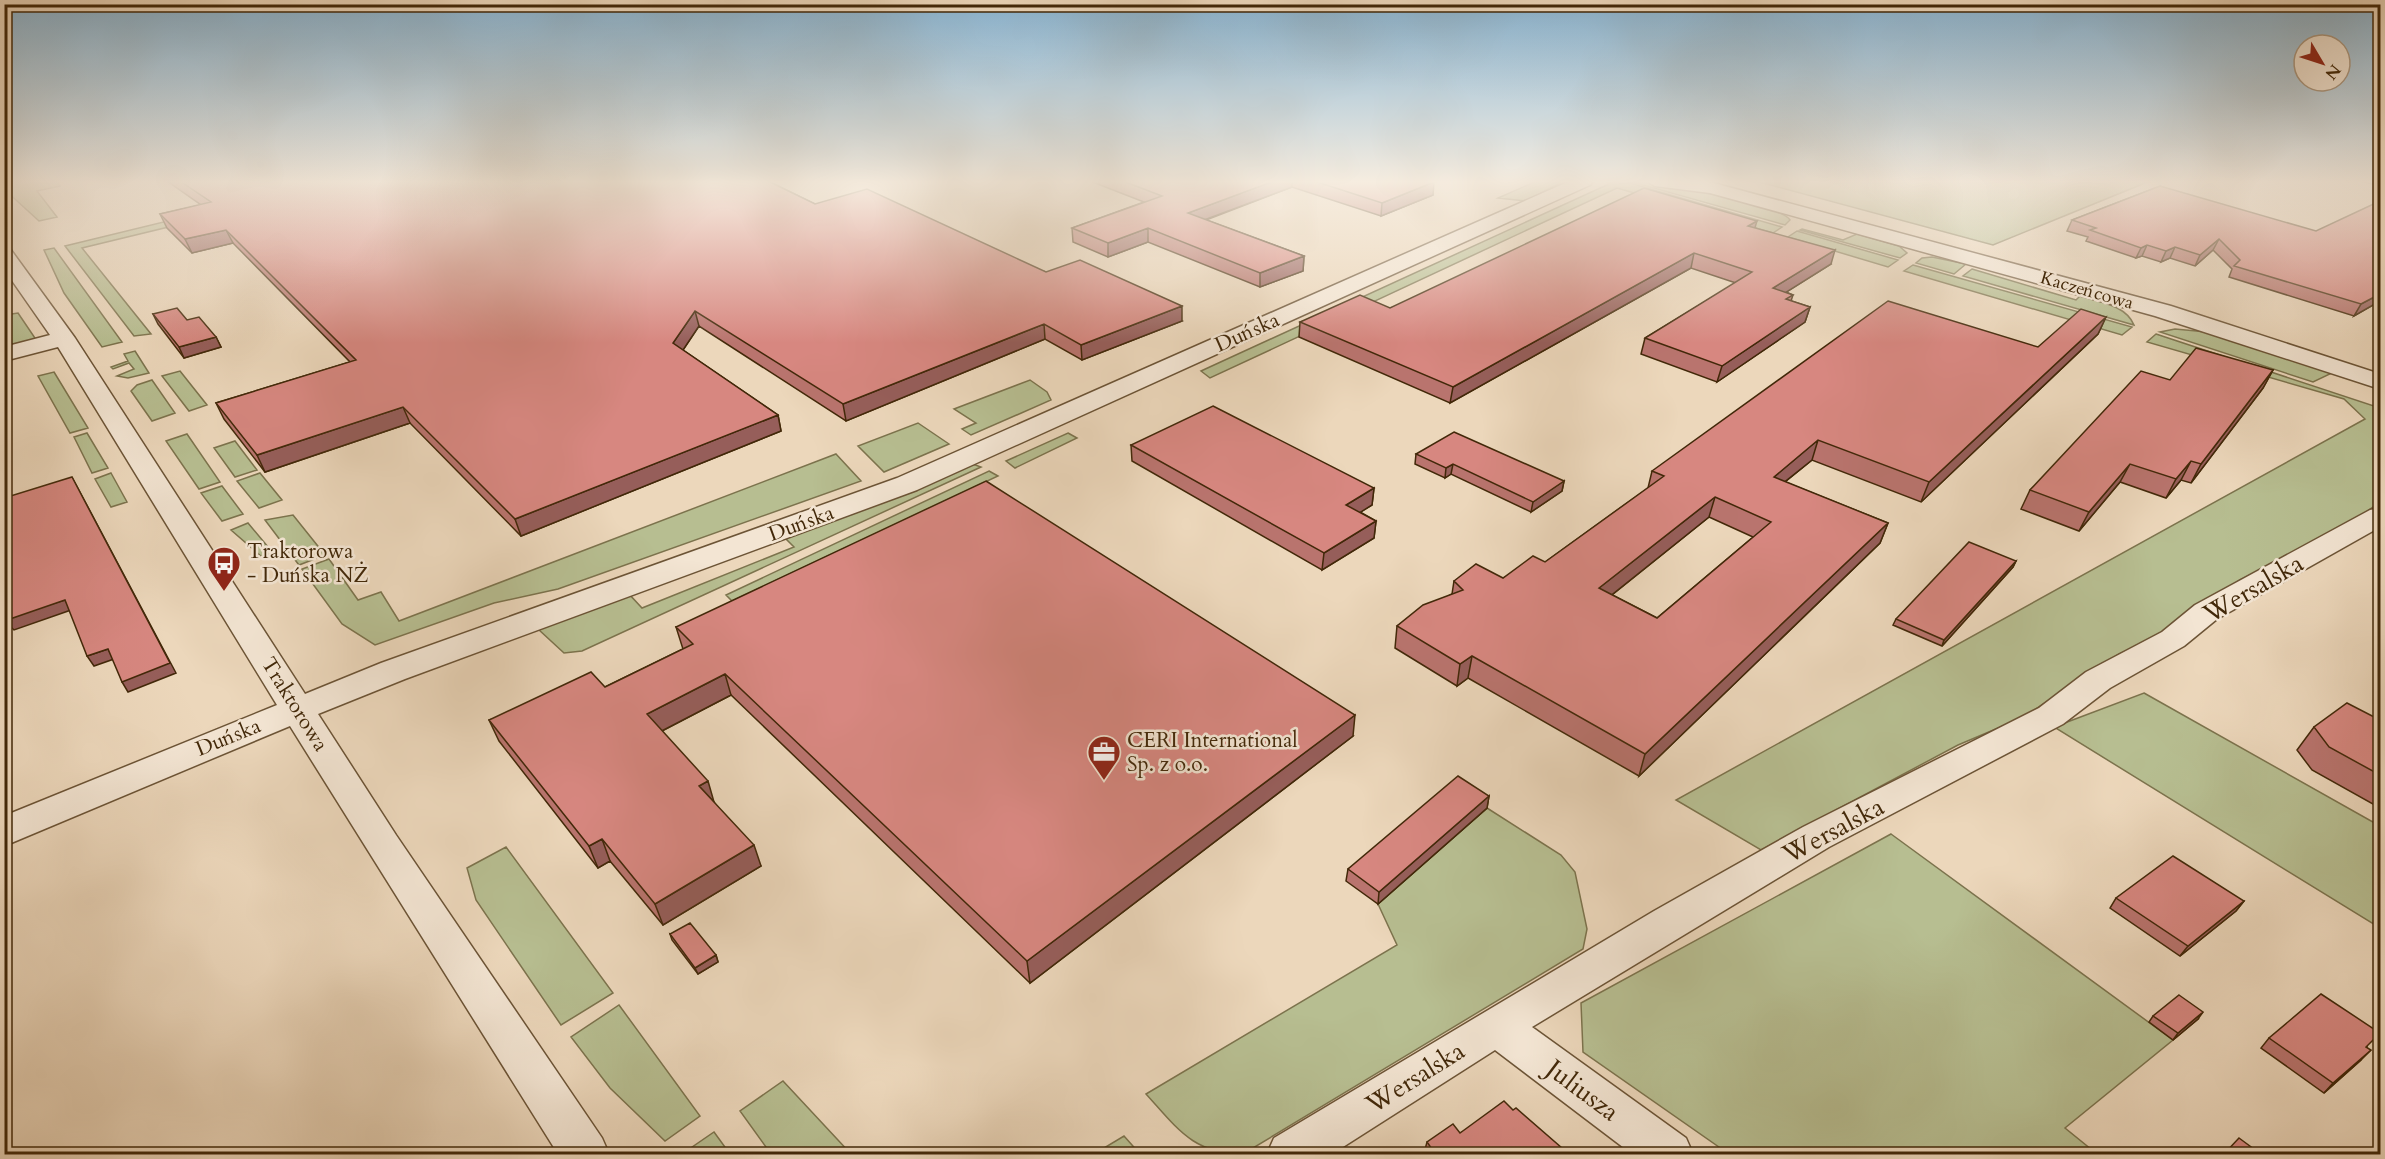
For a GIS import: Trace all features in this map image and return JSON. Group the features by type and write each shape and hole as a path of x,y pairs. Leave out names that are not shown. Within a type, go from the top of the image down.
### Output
{"street":[{"name":"Duńska","path":"4,832 393,671 891,490 1463,235"},
{"name":"Kaczeńcowa","path":"1884,235 2163,311 2380,382"},
{"name":"Traktorowa","path":"4,254 64,338 297,709 585,1155"},
{"path":"4,354 64,338"},
{"path":"2349,370 2380,373"},
{"path":"2349,370 2380,392"},
{"name":"Wersalska","path":"1291,1155 1496,1026 1816,837 2051,716 2098,680 2173,639 2206,612 2380,516"},
{"name":"Juliusza","path":"1496,1026 1669,1155"}],"green space":[{"path":"110,235 135,235 82,248 151,334 134,336 65,246"},
{"path":"1497,235 1516,235 1210,378 1201,371"},
{"path":"1811,235 1898,260 1888,267 1788,237"},
{"path":"1818,235 1843,240 1861,235 1899,246 1907,253 1900,258"},
{"path":"1956,235 2017,235 1993,245"},
{"path":"54,248 122,342 102,347 64,293 44,250"},
{"path":"1932,257 1966,264 1954,274 1916,263 1922,258"},
{"path":"1913,265 2132,327 2122,335 1904,271"},
{"path":"1972,269 2076,300 2080,296 2103,303 2125,313 2134,325 1963,276"},
{"path":"18,313 37,341 20,346 5,342 5,315"},
{"path":"2175,329 2207,332 2332,373 2313,382 2160,332"},
{"path":"2156,334 2380,408 2380,490 2377,504 2346,527 2240,580 2157,637 2119,654 2022,718 1958,745 1761,850 1676,800 2365,419 2344,399 2147,342"},
{"path":"135,351 149,373 128,378 117,376 134,369 129,363 113,369 111,367 128,361 124,354"},
{"path":"180,371 207,405 189,411 162,376"},
{"path":"54,372 88,428 70,433 38,376"},
{"path":"152,380 175,413 152,421 131,391 137,385"},
{"path":"1030,380 1047,392 1051,400 971,435 962,429 976,423 954,409"},
{"path":"918,423 949,444 884,472 858,446"},
{"path":"87,433 108,468 92,473 74,437"},
{"path":"1068,433 1077,438 1015,468 1006,461"},
{"path":"187,434 220,482 199,489 166,441"},
{"path":"235,441 257,470 235,477 214,448"},
{"path":"836,454 861,481 558,589 494,603 375,645 342,624 302,569 329,559 358,600 381,592 399,621"},
{"path":"970,463 981,467 582,651 564,653 538,629 628,593 642,608 794,547 784,537"},
{"path":"989,471 998,476 732,601 726,595"},
{"path":"111,473 127,502 111,507 95,479"},
{"path":"260,473 282,500 259,508 237,481"},
{"path":"222,486 243,514 222,521 201,493"},
{"path":"293,515 325,555 299,565 265,520"},
{"path":"248,523 273,553 262,557 231,530"},
{"path":"2144,693 2380,826 2380,928 2054,727"},
{"path":"1487,808 1561,855 1575,872 1587,929 1583,949 1243,1154 1211,1149 1187,1137 1177,1128 1146,1094 1397,945 1378,904"},
{"path":"1891,834 2173,1040 2065,1128 2097,1154 1729,1154 1583,1052 1581,1003"},
{"path":"506,847 613,993 561,1025 476,900 467,868"},
{"path":"619,1005 700,1116 665,1141 610,1088 571,1037"},
{"path":"783,1081 851,1154 771,1154 740,1111"},
{"path":"714,1132 730,1154 682,1154"},
{"path":"1124,1136 1140,1154 1094,1154"}],"building":[{"path":"181,235 203,235 185,239"},
{"path":"231,235 966,235 1046,272 1080,260 1182,306 1081,345 1044,324 843,404 695,311 673,343 778,415 515,519 403,407 257,455 216,403 356,360"},
{"path":"1089,235 1129,235 1108,243"},
{"path":"1166,235 1248,235 1304,256 1260,273"},
{"path":"1544,235 1781,235 1835,250 1773,288 1793,295 1786,299 1810,307 1722,366 1645,338 1752,272 1694,253 1453,387 1300,322 1360,295 1390,308"},
{"path":"2104,235 2380,235 2380,294 2361,304 2234,266 2240,260 2219,239 2200,255 2175,247 2166,251 2147,245 2141,248"},
{"path":"1888,301 2038,347 2081,309 2106,317 1929,482 1818,440 1774,477 1888,523 1645,754 1472,656 1460,664 1397,626 1423,605 1463,590 1454,581 1476,564 1503,578 1533,556 1545,562 1664,476 1652,471","holes":["1715,497 1771,522 1657,618 1599,588"]},
{"path":"177,308 187,320 199,317 216,337 179,347 153,314"},
{"path":"2196,348 2273,370 2201,464 2191,461 2176,479 2130,464 2089,512 2030,490 2141,371 2170,380"},
{"path":"1213,406 1374,488 1346,505 1376,521 1324,553 1131,445"},
{"path":"1454,432 1564,481 1533,502 1453,464 1446,468 1416,454"},
{"path":"72,477 170,663 122,682 108,649 87,656 65,600 7,620 4,618 4,498"},
{"path":"986,481 1355,715 1027,961 725,674 647,714 708,781 699,786 754,845 655,904 602,839 589,846 489,720 591,672 605,687 693,644 676,627"},
{"path":"1969,542 2016,561 1944,640 1896,619"},
{"path":"2347,703 2380,720 2380,775 2329,747 2314,727"},
{"path":"1458,776 1489,796 1379,892 1348,869"},
{"path":"2173,856 2244,901 2188,946 2116,898"},
{"path":"690,923 716,955 695,968 670,934"},
{"path":"2321,994 2380,1033 2366,1047 2371,1050 2333,1083 2269,1038"},
{"path":"2179,995 2203,1012 2178,1033 2153,1016"},
{"path":"1504,1101 1513,1110 1516,1108 1570,1155 1436,1155 1427,1142 1453,1124 1460,1133"},
{"path":"2239,1138 2262,1155 2223,1155"}],"place":[{"name":"Traktorowa - Duńska NŻ","path":"224,592"},
{"name":"CERI International Sp. z o.o.","path":"1104,781"}]}
